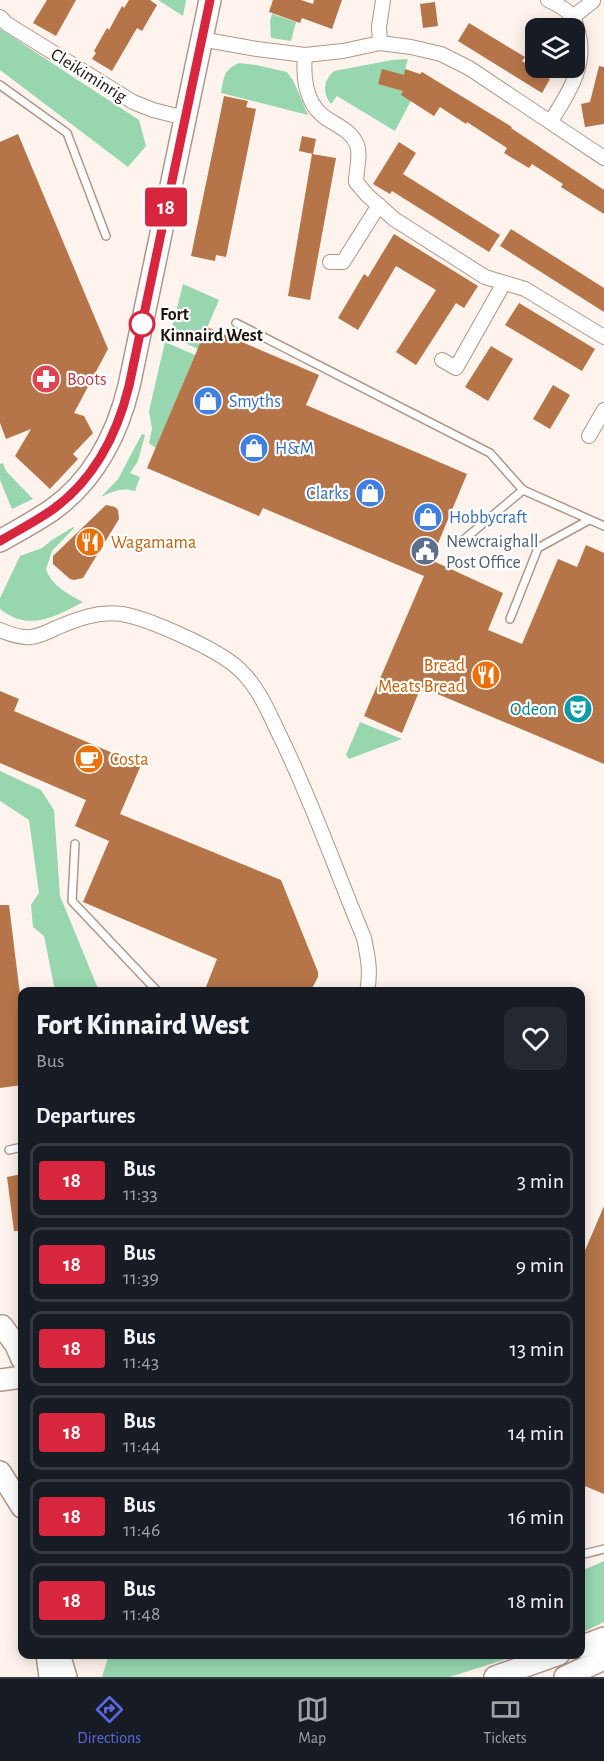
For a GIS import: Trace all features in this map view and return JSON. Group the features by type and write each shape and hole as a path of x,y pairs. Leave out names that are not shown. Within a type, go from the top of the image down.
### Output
{"main road":[{"path":"0,541 52,510 67,497 95,466 113,435 129,386 210,0"},
{"path":"1,1324 18,1350"},
{"path":"0,1380 18,1378"},
{"path":"0,1468 18,1471"},
{"path":"0,1472 18,1501"},
{"path":"585,1645 604,1638"},
{"path":"48,1659 50,1677"},
{"path":"61,1659 66,1677"},
{"path":"495,1677 545,1659"},
{"path":"565,1677 604,1659"}],"street":[{"path":"380,44 379,27 383,0"},
{"path":"548,0 561,6 573,17 581,40 579,66 570,90 551,122"},
{"path":"573,17 593,1"},
{"name":"Cleikiminrig","path":"0,17 7,24 133,102 185,118"},
{"path":"201,39 305,55 380,44 411,47 441,54 470,68 604,159"},
{"path":"305,55 305,77 311,99 322,115 347,130 352,137 357,146 356,182 367,195 394,219 485,277 525,289 604,336"},
{"path":"330,262 343,262 380,205"},
{"path":"442,360 456,368 504,283"},
{"path":"589,436 604,410"},
{"path":"0,630 19,637 31,637 85,616 123,614 149,622 214,651 227,658 241,671 260,696 292,761 364,938 369,960 368,987"}],"lane":[{"path":"0,85 67,133 106,236"},
{"path":"236,323 490,453 524,490 604,526"},
{"path":"461,542 524,490"},
{"path":"510,619 538,548 589,520"},
{"path":"75,844 72,901 153,987"},
{"path":"9,1150 18,1148"},
{"path":"585,1555 604,1549"}],"green space":[{"path":"158,0 186,0 183,16"},
{"path":"272,14 296,22 291,41 271,38"},
{"path":"0,29 139,120 146,146 128,167 0,70"},
{"path":"408,59 405,69 410,71 415,93 395,131 337,96 331,104 328,100 325,87 334,71"},
{"path":"239,63 287,72 293,80 308,115 221,93 227,72"},
{"path":"183,284 219,300 198,349 170,336"},
{"path":"165,342 195,355 156,448 149,443 152,429 149,411"},
{"path":"142,434 145,435 138,461 130,473 140,477 135,491 118,490 101,497 118,479"},
{"path":"3,463 6,471 33,499 12,509 0,480 0,464"},
{"path":"73,527 52,551 46,569 56,584 83,602 52,617 32,621 21,620 0,609 0,598 20,556 42,548"},
{"path":"360,722 402,739 349,759 346,755"},
{"path":"0,771 41,790 54,810 60,896 97,987 54,987 44,936 33,927 31,905 39,893 29,820 0,801"},
{"path":"604,1561 604,1622 585,1631 585,1569"},
{"path":"107,1659 506,1659 450,1677 102,1677"}],"building":[{"path":"47,0 76,0 56,36 33,23"},
{"path":"129,0 150,0 157,5 142,31 137,28 112,71 92,59 107,28 109,30 122,6 124,8"},
{"path":"273,0 301,0 313,4 314,0 342,0 332,29 302,18 300,23 269,12"},
{"path":"435,2 438,26 423,28 420,4"},
{"path":"469,23 525,57 522,61 525,63 525,78 550,79 542,93 458,41"},
{"path":"599,66 604,67 604,124 585,127 581,104 590,102"},
{"path":"382,69 404,75 405,69 420,74 422,72 512,127 604,190 604,214 561,187 563,184 532,164 529,168 504,153 507,148 467,122 466,124 440,107 434,116 401,95 403,91 378,84"},
{"path":"224,96 248,101 246,107 256,109 226,257 216,255 215,261 191,256"},
{"path":"18,134 108,349 74,413 84,416 93,433 73,454 78,459 50,489 15,456 31,429 6,439 0,423 0,142"},
{"path":"302,136 316,139 313,154 299,151"},
{"path":"399,142 416,153 403,174 500,235 489,252 392,191 390,194 373,184"},
{"path":"312,154 336,158 310,300 288,296"},
{"path":"511,229 604,288 604,312 500,246"},
{"path":"394,234 478,286 464,308 456,303 416,365 396,352 436,290 396,266 358,330 338,318 364,274 368,277"},
{"path":"519,303 595,349 582,371 505,325"},
{"path":"207,327 319,375 306,405 467,474 431,560 503,593 488,630 522,644 558,559 577,567 586,545 604,553 604,764 421,687 402,733 364,716 424,576 263,508 259,516 147,468"},
{"path":"491,346 513,359 488,401 465,387"},
{"path":"553,385 570,395 550,429 533,419"},
{"path":"106,505 118,510 119,519 83,578 70,579 53,564 53,556"},
{"path":"0,691 19,699 14,711 141,765 120,814 281,880 318,972 313,987 206,987 217,959 83,902 109,841 75,826 86,800 0,763"},
{"path":"0,905 9,905 19,987 18,1086 0,1088"},
{"path":"18,1175 18,1231 14,1231 7,1177"},
{"path":"604,1206 604,1494 585,1486 585,1251"}],"bus line":[{"name":"18","path":"0,541 52,510 87,477 108,446 119,421 129,386 210,0"}],"place":[{"name":"Fort Kinnaird West","path":"142,324"},
{"name":"Boots","path":"46,379"},
{"name":"Smyths","path":"208,401"},
{"name":"H&M","path":"254,448"},
{"name":"Clarks","path":"370,493"},
{"name":"Hobbycraft","path":"428,517"},
{"name":"Wagamama","path":"90,542"},
{"name":"Newcraighall Post Office","path":"425,551"},
{"name":"Bread Meats Bread","path":"486,675"},
{"name":"Odeon","path":"578,709"},
{"name":"Costa","path":"89,759"}]}
